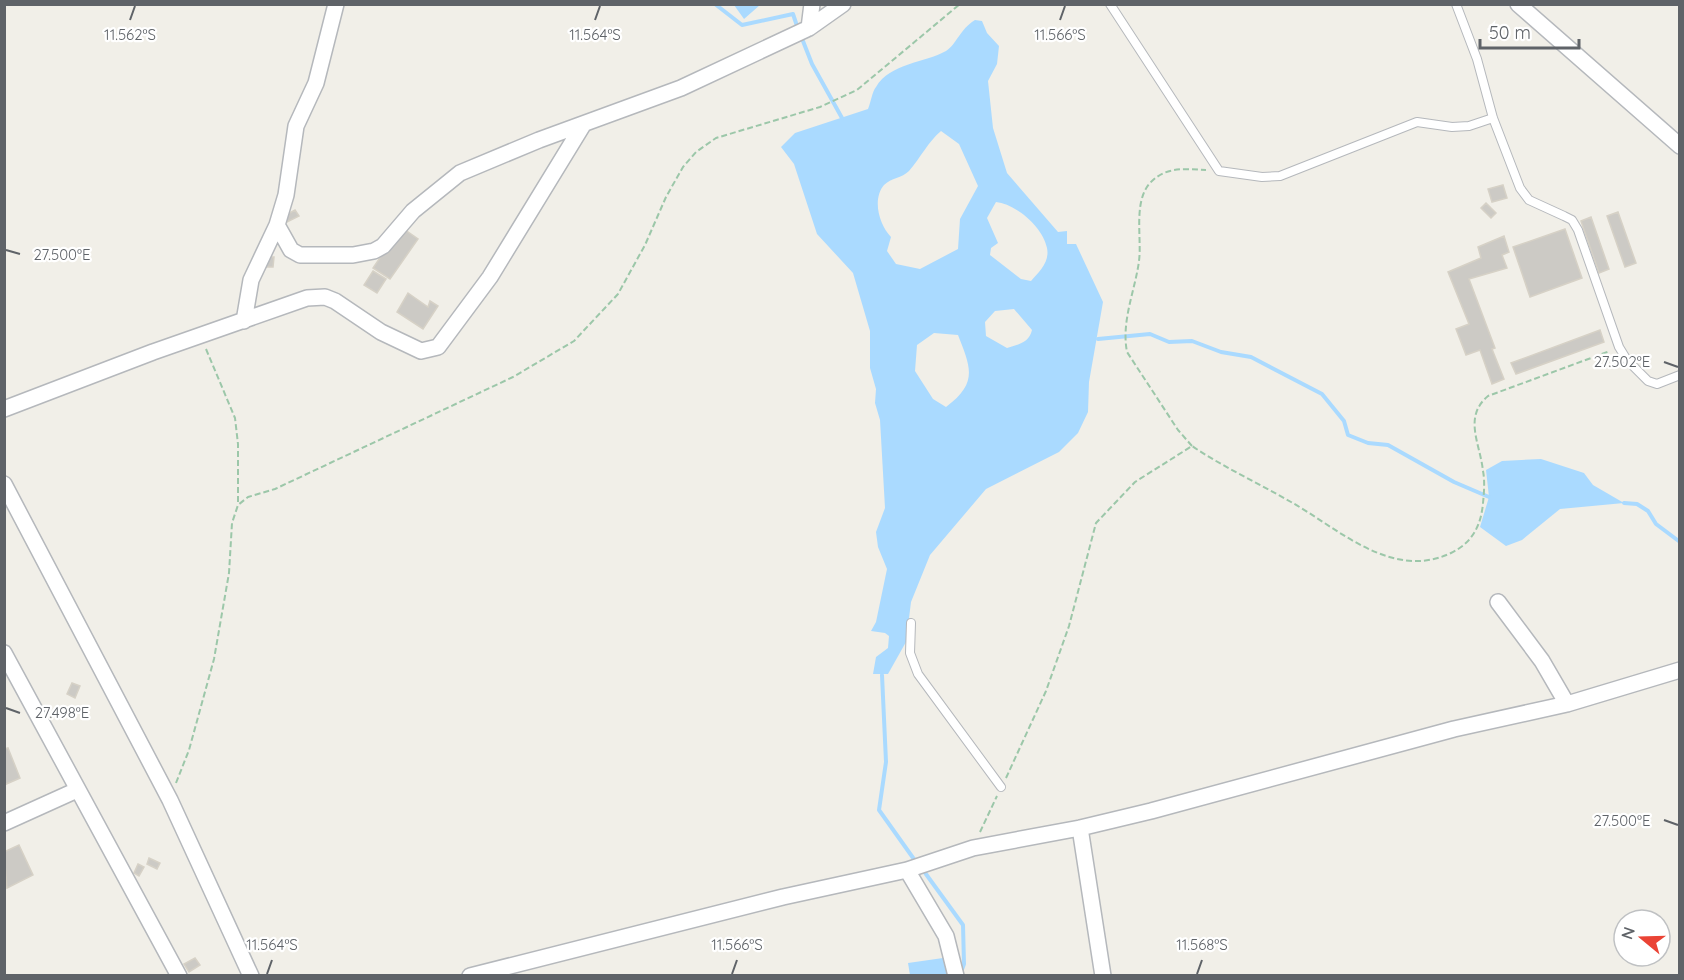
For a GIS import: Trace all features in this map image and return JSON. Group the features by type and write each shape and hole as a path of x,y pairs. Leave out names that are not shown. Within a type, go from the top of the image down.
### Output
{"street":[{"path":"244,321 251,280 277,225 289,178 296,126 313,91 336,4"},
{"path":"809,27 812,4"},
{"path":"277,225 291,250 300,255 353,255 374,251 383,246 413,211 460,174 491,159 681,88 809,27 843,4"},
{"path":"1518,4 1680,146"},
{"path":"4,409 200,335 307,298 325,297 381,332 422,351 438,347 490,278 583,125"},
{"path":"4,484 170,800 251,975"},
{"path":"1498,603 1536,653 1567,704"},
{"path":"6,658 179,975"},
{"path":"470,975 783,897 907,870 974,848 1080,828 1454,729 1567,704 1680,670"},
{"path":"4,823 77,790"},
{"path":"1080,828 1103,975"},
{"path":"907,870 946,936 956,975"}],"lane":[{"path":"1110,4 1219,171 1262,177 1280,176 1417,122 1452,127 1469,126 1493,118"},
{"path":"1456,4 1477,59 1493,118 1520,188 1528,200 1572,220 1578,230 1619,347 1632,366 1648,381 1657,384 1680,375"},
{"path":"911,623 910,653 918,675 1001,787"}],"path":[{"path":"238,505 248,497 275,489 513,377 574,341 618,294 645,245 666,197 683,167 696,152 716,138 820,107 857,90 960,4"},
{"path":"1219,171 1168,170 1148,185 1143,199 1140,259 1124,338 1127,352 1178,430 1192,446 1373,552 1407,561 1440,559 1470,542 1478,525 1483,505 1483,471 1473,429 1474,414 1480,402 1488,396 1619,347"},
{"path":"170,800 189,750 214,659 229,573 232,523 238,505 238,444 235,418 200,335"},
{"path":"974,848 1046,691 1069,626 1096,523 1135,482 1192,446"}],"water":[{"path":"734,5 760,5 744,19"},
{"path":"975,20 982,21 987,33 999,46 997,64 988,81 993,128 1007,173 1058,232 1067,231 1067,244 1076,244 1103,302 1089,382 1088,412 1078,433 1059,452 986,489 930,555 911,602 906,642 888,674 873,674 876,657 888,648 889,636 885,633 871,631 876,622 887,569 878,547 876,532 885,508 880,420 875,403 876,389 870,368 870,331 853,273 817,234 794,164 781,147 795,133 868,109 875,89 882,79 899,68 946,51","holes":["941,131 959,144 978,186 960,219 958,249 920,269 896,264 887,251 891,237 880,219 878,197 884,185 909,171","996,202 1004,204 1028,218 1040,232 1048,253 1043,266 1031,281 1021,279 990,255 991,248 998,243 987,218","1014,309 1032,330 1029,338 1007,348 986,336 985,322 995,311","934,333 958,335 969,374 963,390 946,407 933,399 915,371 917,345"]},
{"path":"1541,459 1584,473 1593,485 1624,503 1560,509 1522,540 1506,546 1480,527 1489,497 1486,470 1502,461"},
{"path":"943,958 948,960 951,975 910,975 908,963"}],"building":[{"path":"1503,185 1507,198 1492,202 1488,189"},
{"path":"1486,203 1496,213 1491,218 1481,208"},
{"path":"295,210 299,216 285,223 282,217"},
{"path":"1618,212 1636,263 1625,267 1607,216"},
{"path":"1591,217 1609,269 1599,273 1581,221"},
{"path":"401,227 418,239 390,279 373,268"},
{"path":"1565,229 1582,278 1530,297 1513,247"},
{"path":"1504,236 1509,252 1502,255 1507,268 1469,279 1504,379 1492,384 1480,350 1466,355 1456,329 1469,324 1448,272 1481,258 1478,247"},
{"path":"268,257 274,257 273,267 267,267"},
{"path":"373,271 386,279 377,293 364,285"},
{"path":"408,293 428,307 430,301 438,306 423,329 397,312"},
{"path":"1600,330 1604,342 1516,374 1511,363"},
{"path":"72,683 80,686 75,698 67,694"},
{"path":"8,748 20,778 4,785 4,749"},
{"path":"19,845 33,875 7,888 4,852"},
{"path":"149,858 160,863 157,869 147,864"},
{"path":"138,864 144,867 139,876 134,873"},
{"path":"195,958 200,965 189,972 184,964"}],"waterway":[{"path":"715,4 742,25 793,14 798,29"},
{"path":"801,36 812,64 842,118"},
{"path":"1098,339 1150,334 1169,342 1192,341 1221,352 1251,357 1322,394 1344,421 1348,435 1368,443 1388,445 1454,482 1489,497"},
{"path":"1624,503 1637,504 1648,511 1656,524 1680,542"},
{"path":"882,675 886,762 879,810 916,862"},
{"path":"923,870 963,925 964,964 961,972"}]}
